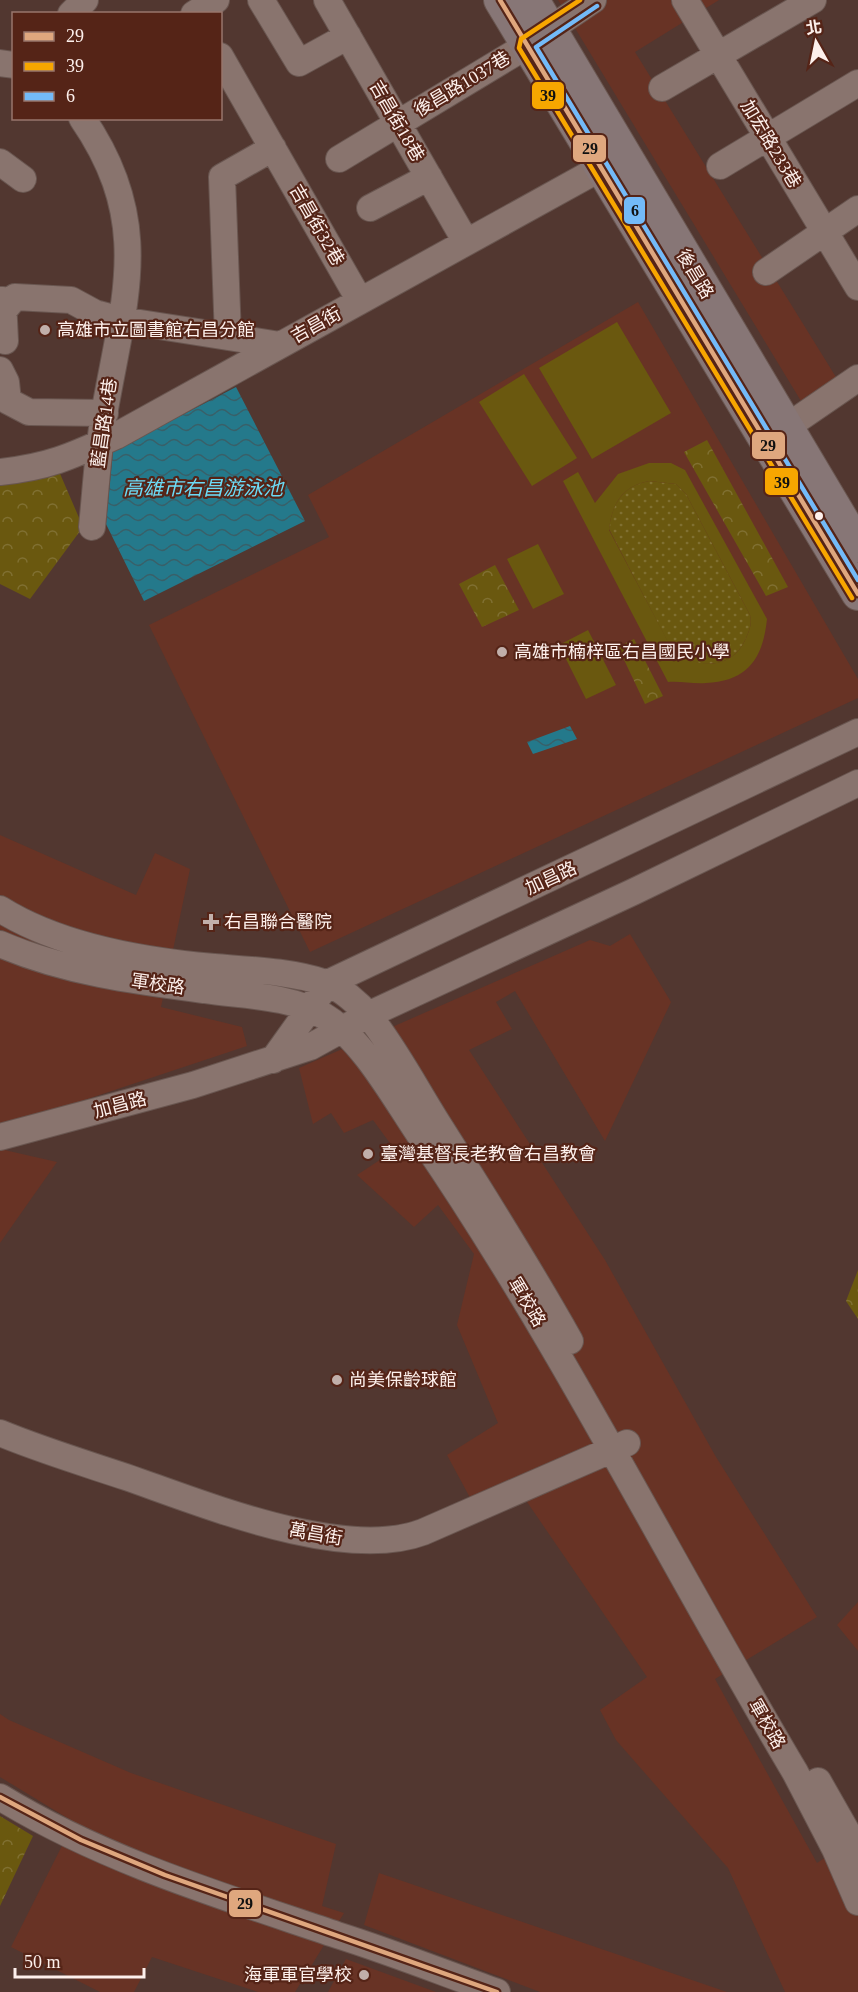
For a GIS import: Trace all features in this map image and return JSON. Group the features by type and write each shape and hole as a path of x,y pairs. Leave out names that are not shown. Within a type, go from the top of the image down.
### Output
{"main road":[{"name":"後昌路","path":"500,0 537,37 776,434 858,594"},
{"name":"後昌路","path":"533,0 537,37"},
{"name":"後昌路","path":"776,434 858,546"}],"street":[{"path":"73,12 85,0"},
{"path":"261,0 299,63 348,36"},
{"name":"吉昌街18巷","path":"327,0 466,242"},
{"name":"後昌路1037巷","path":"339,159 593,0"},
{"name":"加宏路233巷","path":"685,0 858,288"},
{"path":"663,88 813,0"},
{"name":"吉昌街32巷","path":"222,59 360,301"},
{"path":"720,165 858,83"},
{"name":"藍昌路14巷","path":"83,120 101,146 119,189 127,225 130,272 99,443 92,527"},
{"path":"228,338 222,177 273,148"},
{"path":"0,162 23,179"},
{"name":"吉昌街","path":"0,472 32,469 60,462 99,443 612,162"},
{"path":"370,208 429,177"},
{"path":"766,272 858,209"},
{"path":"0,315 15,297 71,300 95,313 121,320 280,345"},
{"path":"0,300 3,300 5,341"},
{"path":"0,370 6,382 8,401 28,412 105,413"},
{"path":"776,434 858,378"},
{"name":"加昌路","path":"273,1060 328,983 858,732"},
{"name":"加昌路","path":"0,1137 193,1085 310,1047 368,1015 633,892 858,783"},
{"name":"軍校路","path":"0,909 41,930 107,949 212,967 285,974 328,983 368,1015 505,1229 795,1772 835,1849 858,1902"},
{"name":"軍校路","path":"0,944 38,960 76,970 138,981 273,999 309,1008 345,1029 478,1221 620,1447 848,1832 858,1858"},
{"name":"萬昌街","path":"0,1433 169,1492 282,1528 314,1535 378,1541 417,1534 620,1447"},
{"path":"0,1797 57,1830 172,1880 340,1935 496,1992"}],"shaded area":[{"path":"558,0 719,0 635,52 839,382 804,406"},
{"name":"高雄市楠梓區右昌國民小學","path":"638,302 858,679 858,698 310,952 149,625 329,537 308,495"},
{"path":"0,835 136,895 155,853 190,869 161,1007 242,1027 247,1046 0,1128"},
{"path":"630,934 671,1002 605,1141 515,991 496,1002 512,1029 469,1050 605,1260 716,1457 817,1617 715,1679 817,1863 858,1836 858,1992 785,1992 728,1868 616,1740 600,1710 647,1677 525,1499 481,1518 447,1455 498,1423 457,1325 474,1254 438,1205 414,1227 357,1175 395,1150 373,1120 344,1133 331,1113 313,1124 299,1068 590,940 610,946"},
{"path":"0,1149 57,1162 0,1243"},
{"path":"858,1602 858,1651 837,1625"},
{"path":"0,1714 131,1773 336,1844 322,1906 344,1913 295,1992 258,1992 152,1957 134,1992 100,1992 11,1947 74,1822 0,1777"},
{"path":"379,1873 727,1992 540,1992 364,1925"},
{"name":"海軍軍官學校","path":"346,1959 436,1992 328,1992"}],"green space":[{"path":"617,322 671,413 592,459 539,368"},
{"path":"524,374 577,458 532,486 479,402"},
{"path":"707,440 788,587 766,596 684,452"},
{"path":"649,463 671,463 685,470 767,619 762,645 757,656 751,665 733,678 701,683 668,682 563,481 578,472 595,503 618,474","holes":["649,481 676,484 686,494 750,615 750,629 746,638 733,656 724,661 714,663 693,661 673,651 609,530 616,504 632,487"]},
{"path":"58,469 83,527 30,599 0,584 0,479"},
{"path":"649,481 676,484 686,494 750,615 750,629 746,638 733,656 724,661 704,663 683,658 673,652 609,529 616,504 625,492 640,483"},
{"path":"538,544 564,594 533,609 507,559"},
{"path":"495,565 519,610 482,627 459,584"},
{"path":"588,630 616,685 586,699 559,645"},
{"path":"634,639 663,696 645,704 618,647"},
{"path":"858,1270 858,1319 846,1301"},
{"path":"0,1816 33,1836 0,1906"}],"water":[{"name":"高雄市右昌游泳池","path":"236,387 305,521 144,601 106,524 113,451"},
{"path":"570,726 577,739 533,754 527,742"}],"transit line":[{"name":"29","path":"500,0 858,594"},
{"name":"39","path":"580,0 521,39 519,48 852,598"},
{"name":"6","path":"597,6 536,47 858,580"},
{"name":"29","path":"0,1797 81,1840 165,1875 497,1992"}],"place":[{"name":"高雄市立圖書館右昌分館","path":"45,330"},
{"name":"高雄市楠梓區右昌國民小學","path":"502,652"},
{"name":"右昌聯合醫院","path":"211,922"},
{"name":"臺灣基督長老教會右昌教會","path":"368,1154"},
{"name":"尚美保齡球館","path":"337,1380"},
{"name":"海軍軍官學校","path":"364,1975"}]}
